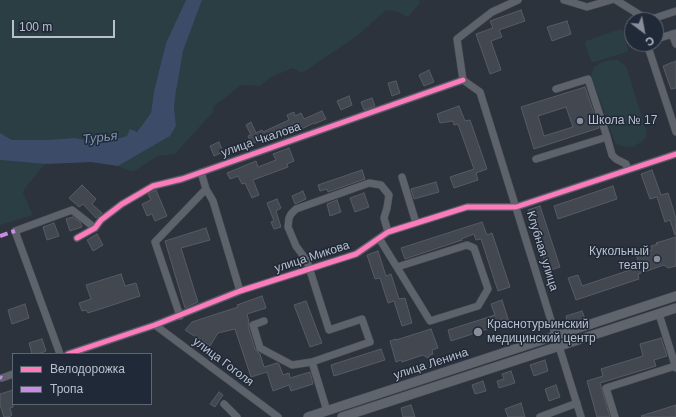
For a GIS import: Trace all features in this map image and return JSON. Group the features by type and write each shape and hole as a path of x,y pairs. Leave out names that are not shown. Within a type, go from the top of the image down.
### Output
{"main road":[{"name":"улица Ленина","path":"308,417 676,296"},
{"name":"улица Ленина","path":"342,417 676,308"}],"street":[{"path":"463,80 457,39 492,12 518,0"},
{"path":"564,0 587,7 611,0"},
{"path":"616,0 635,12"},
{"path":"664,15 676,11"},
{"path":"664,37 674,34 676,44"},
{"path":"650,52 674,117 676,132"},
{"path":"556,90 588,79 612,155 616,159 626,164 628,170"},
{"name":"Клубная улица","path":"463,80 480,92 581,417"},
{"name":"улица Чкалова","path":"77,238 95,228 102,220 122,204 154,186 182,179 463,80"},
{"path":"536,159 607,137"},
{"name":"улица Микова","path":"71,353 180,316 240,291 356,254 388,232 467,207 516,207 676,154"},
{"path":"200,172 206,189 213,201 240,291"},
{"path":"402,177 416,223"},
{"path":"264,321 253,325 260,348 292,365 312,362 370,342 362,319 329,330 310,268 307,261 296,246 288,227 289,218 296,209 369,183 381,185 389,195 384,218 388,232"},
{"path":"180,316 155,242 206,189"},
{"path":"60,353 15,231 72,210 95,228"},
{"path":"379,238 430,321 478,306 488,288 474,248 467,245 397,267"},
{"path":"614,417 606,388 676,367 659,314"},
{"name":"улица Гоголя","path":"155,325 278,417"},
{"path":"312,362 327,411"},
{"path":"2,378 12,374"},
{"path":"540,417 576,402"},
{"path":"224,404 237,417"}],"green space":[{"path":"0,0 186,0 166,43 154,91 151,113 137,132 101,143 75,138 12,140 0,133"},
{"path":"202,0 419,0 420,3 408,17 396,11 386,10 357,36 302,73 293,68 271,77 260,86 241,85 214,106 213,112 175,154 157,156 133,172 118,166 170,136 176,126 174,107 178,72 183,51"},
{"path":"620,29 623,31 624,35 624,52 627,52 594,62 591,61 585,44 586,41"},
{"path":"618,60 626,66 647,133 645,139 634,147 620,146 615,142 591,75 594,67 602,62"},
{"path":"0,160 45,164 25,188 23,193 33,215 0,225"}],"water":[{"path":"186,0 202,0 183,51 174,107 176,126 170,136 118,166 91,162 45,164 0,160 0,133 12,140 75,138 101,143 127,136 130,129 137,132 151,113 154,91 166,43"}],"building":[{"path":"521,10 525,21 499,30 502,37 491,41 501,70 490,74 476,34 493,28 490,21"},
{"path":"567,21 571,34 552,41 547,27"},
{"path":"676,61 676,88 671,89 663,66"},
{"path":"429,70 434,82 424,86 419,75"},
{"path":"396,81 400,93 392,96 388,83"},
{"path":"585,87 599,128 534,149 521,107","holes":["566,107 573,127 544,136 538,116"]},
{"path":"349,96 352,105 341,110 337,101"},
{"path":"372,98 375,106 364,110 361,102"},
{"path":"459,106 465,121 470,120 487,169 476,173 478,180 454,188 450,177 474,169 458,124 454,125 453,121 440,123 437,114"},
{"path":"322,111 326,119 295,132 293,128 274,137 273,134 252,144 248,136 251,135 246,125 251,122 256,133 262,130 263,132 289,120 287,115 294,112 295,116 301,113 304,119"},
{"path":"219,142 223,152 214,156 210,146"},
{"path":"289,148 294,161 287,164 288,167 253,180 259,195 252,198 245,183 242,184 238,176 230,179 227,173 256,161 258,167 276,160 273,154"},
{"path":"362,170 365,179 328,192 327,189 320,191 318,185"},
{"path":"652,170 661,195 668,193 676,218 676,235 670,220 665,222 657,197 650,199 641,174"},
{"path":"436,182 439,192 414,199 411,189"},
{"path":"82,185 96,199 92,204 102,213 96,218 83,204 79,207 69,198"},
{"path":"613,186 617,199 558,219 554,206"},
{"path":"156,190 167,216 155,221 152,214 147,216 142,204 151,200 148,194"},
{"path":"303,191 306,199 295,204 292,196"},
{"path":"364,193 369,207 355,212 350,198"},
{"path":"277,199 281,208 276,211 281,227 274,229 271,222 274,221 267,203"},
{"path":"337,200 341,212 330,216 327,204"},
{"path":"540,206 560,267 548,271 528,210"},
{"path":"73,217 80,222 82,227 70,231 66,219"},
{"path":"482,222 487,235 492,233 510,287 498,291 481,239 476,240 474,234 461,239 462,240 405,259 401,248"},
{"path":"54,223 59,236 47,240 43,227"},
{"path":"206,228 210,240 181,248 198,302 185,308 165,241"},
{"path":"97,234 103,245 93,251 87,240"},
{"path":"676,237 676,266 668,268 664,265 638,274 639,279 576,300 568,278 578,275 582,286 636,268 635,264 639,263 636,255 652,250 651,246 658,244 656,243"},
{"path":"378,251 386,276 391,274 399,299 405,298 412,323 402,326 394,301 388,303 380,278 375,279 367,255"},
{"path":"121,274 125,286 136,283 140,296 88,313 86,310 82,311 79,303 91,299 86,285"},
{"path":"262,296 266,308 247,314 249,322 248,326 255,349 260,354 264,367 277,363 279,364 283,375 289,373 290,378 310,372 313,384 291,391 289,385 273,391 267,372 251,377 235,329 218,333 210,346 185,330 192,322 238,307 237,305"},
{"path":"502,300 509,322 451,341 448,330 495,315 491,304"},
{"path":"306,301 322,343 310,347 294,305"},
{"path":"25,304 29,318 12,324 8,310"},
{"path":"582,311 585,319 576,322 571,320 567,321 566,316"},
{"path":"431,329 438,348 432,350 433,354 428,358 423,355 402,362 401,360 396,362 390,341"},
{"path":"661,338 667,356 654,360 656,366 600,383 610,417 597,417 587,381 603,376 601,369 643,356 640,344"},
{"path":"42,339 46,351 41,353 32,353 29,343"},
{"path":"381,349 385,360 334,376 331,365"},
{"path":"545,360 548,371 534,376 530,365"},
{"path":"511,371 515,383 499,388 497,381 504,379 502,374"},
{"path":"483,381 486,391 475,394 472,385"},
{"path":"556,385 560,397 549,401 545,389"},
{"path":"12,390 13,407 10,408 12,415 10,417 4,417 0,405 0,394"},
{"path":"219,392 223,395 215,407 210,404"},
{"path":"521,403 525,417 508,417 505,409"},
{"path":"411,405 415,417 403,417 401,408"},
{"path":"676,405 676,417 641,416"}],"marked path":[{"path":"0,236 15,231"}],"cycle path":[{"path":"77,238 95,228 101,220 122,204 153,186 182,179 463,80"},
{"path":"71,353 155,325 240,291 356,254 388,232 467,207 516,207 676,154"}],"place":[{"name":"Школа № 17","path":"580,121"},
{"name":"Кукольный театр","path":"657,259"},
{"name":"Краснотурьинский медицинский центр","path":"478,332"}],"water label":[{"name":"Турья","path":"100,138"}]}
